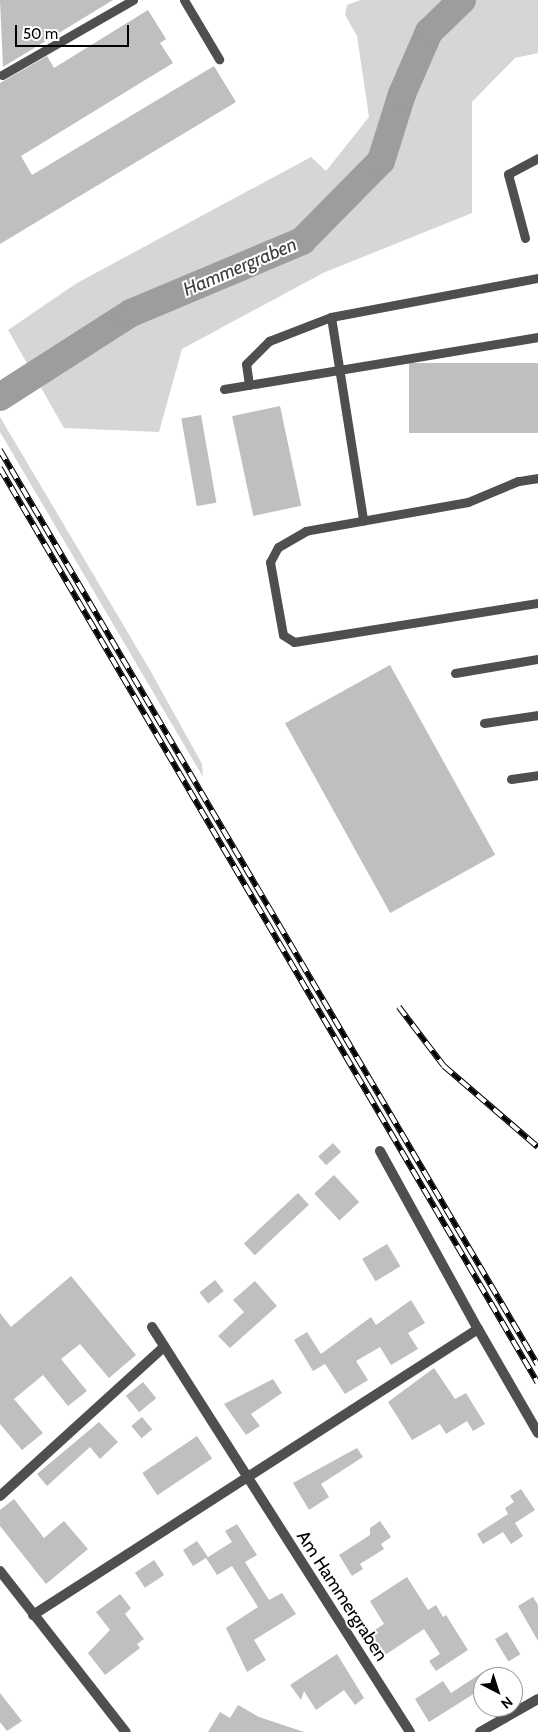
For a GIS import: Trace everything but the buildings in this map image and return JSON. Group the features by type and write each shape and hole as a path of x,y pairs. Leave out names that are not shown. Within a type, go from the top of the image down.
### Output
{"street":[{"path":"380,1151 478,1329 538,1433"},
{"name":"Am Hammergraben","path":"152,1327 410,1732"},
{"path":"33,1616 478,1329"},
{"path":"0,1496 164,1347"},
{"path":"0,1571 121,1729"},
{"path":"480,1732 538,1698"}],"lane":[{"path":"2,75 133,0"},
{"path":"184,0 219,59"},
{"path":"525,238 508,174 538,158"},
{"path":"249,385 246,364 269,341 331,317 538,278"},
{"path":"331,317 364,520"},
{"path":"224,389 340,372 538,337"},
{"path":"538,478 518,481 468,502 306,531 278,547 270,562 283,634 294,642 538,603"},
{"path":"455,673 538,659"},
{"path":"484,724 538,714"},
{"path":"511,779 538,775"}],"shaded area":[{"path":"360,0 538,0 538,53 515,58 472,102 472,213 323,273 182,349 159,432 64,428 8,330 77,283 311,157 326,171 369,117 357,36 345,15 347,5"},
{"path":"0,417 150,670 202,764 203,777 0,432"}],"waterway":[{"name":"Hammergraben","path":"0,397 131,313 302,241 381,161 402,94 429,32 462,0"}],"railway":[{"path":"0,450 538,1365"},
{"path":"0,468 538,1383"},
{"path":"399,1007 444,1066 538,1147"}]}
